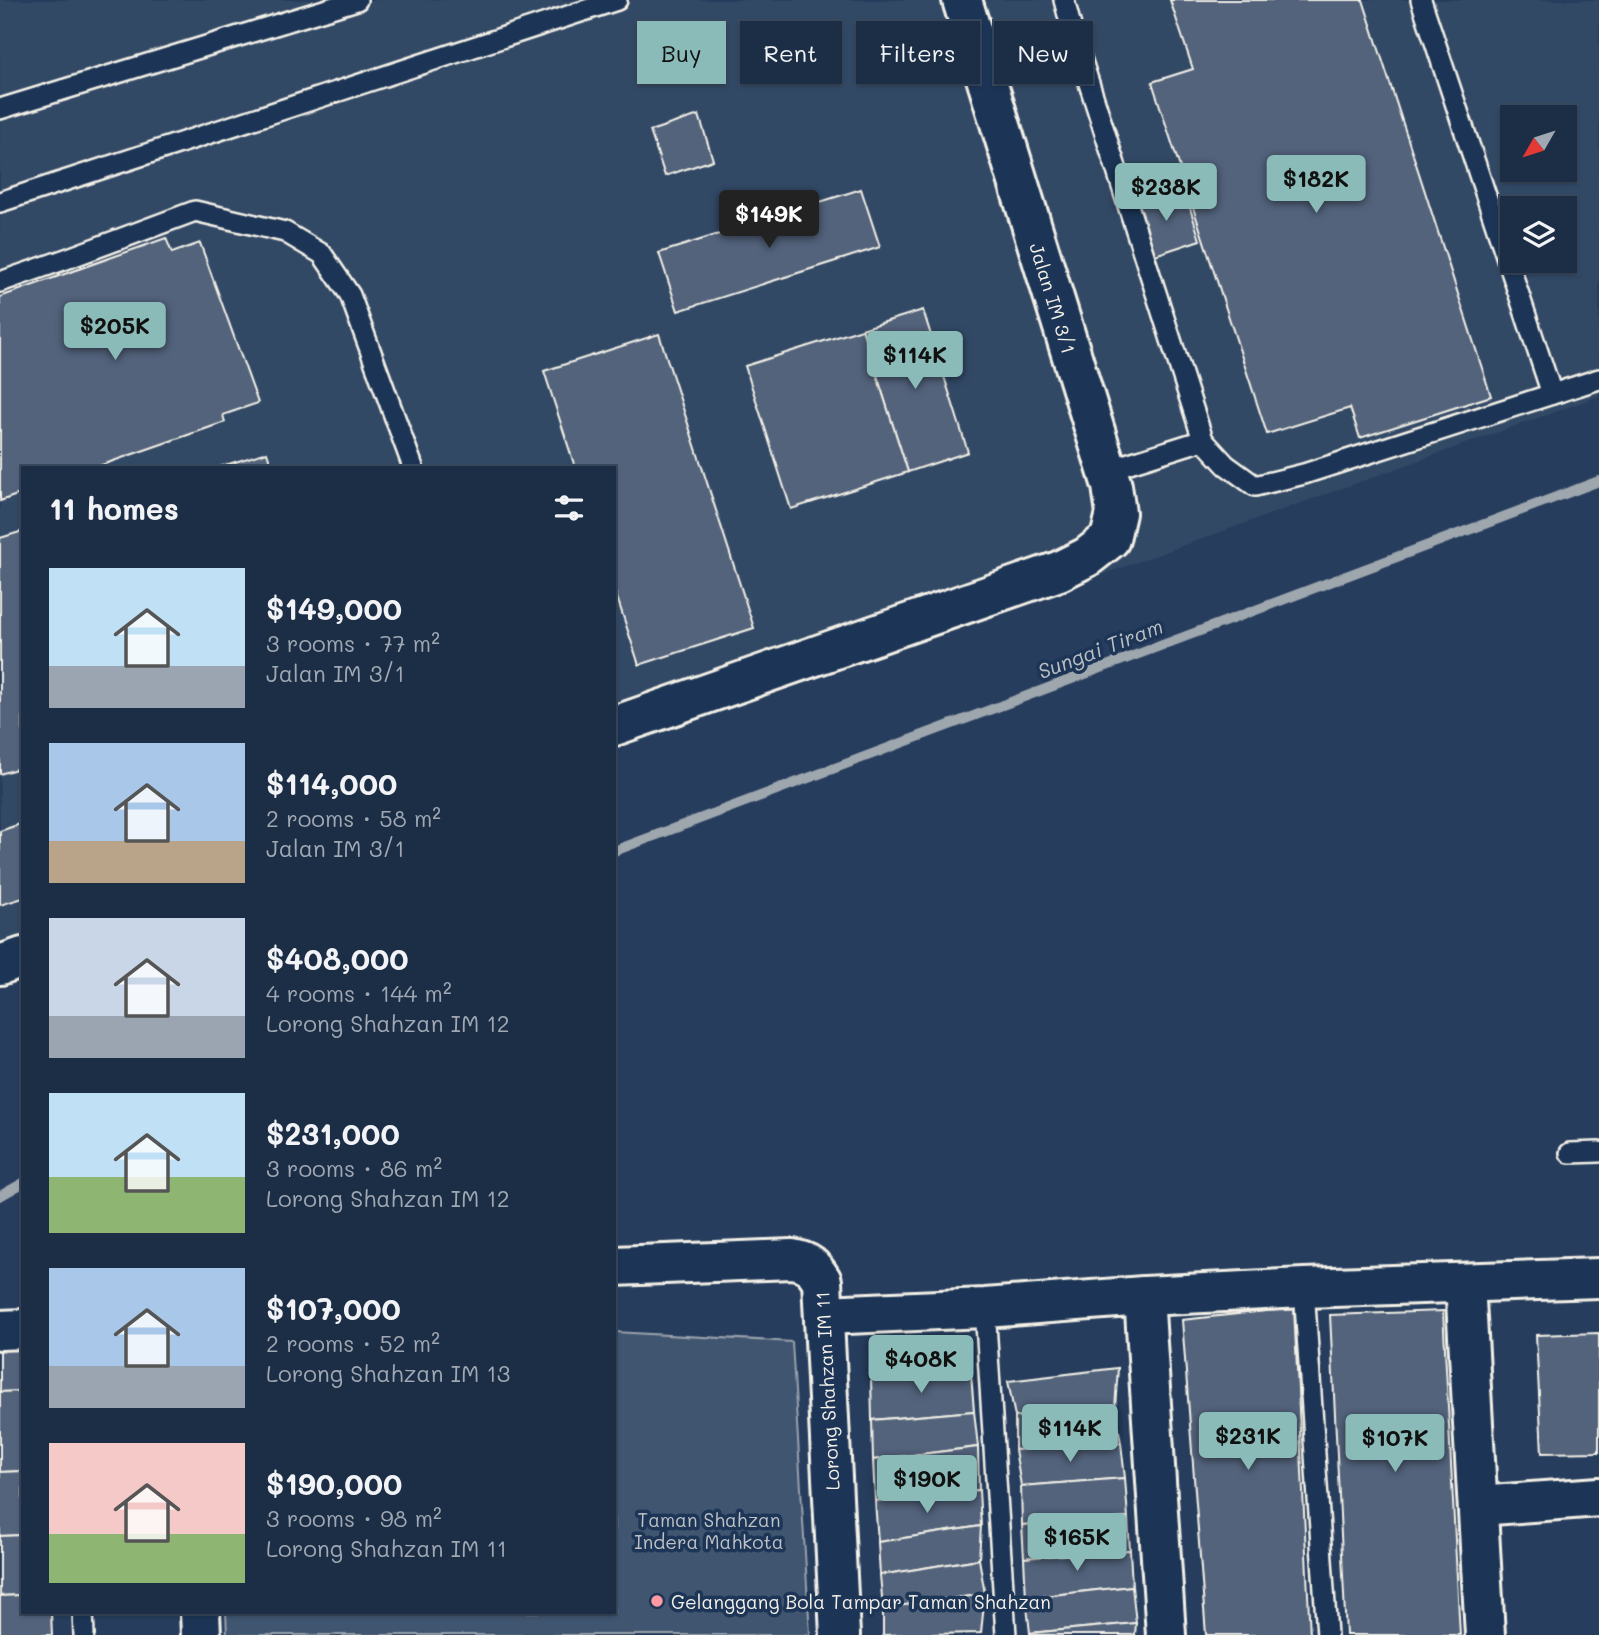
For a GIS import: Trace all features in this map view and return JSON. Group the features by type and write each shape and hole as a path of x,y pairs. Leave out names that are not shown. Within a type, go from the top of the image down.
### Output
{"street":[{"name":"Jalan IM 3/1","path":"962,0 968,21"},
{"name":"Jalan IM 3/1","path":"616,725 1059,571 1087,557 1110,539 1116,513 1112,486 980,60"},
{"name":"Lorong Shahzan IM 11","path":"616,1266 792,1259 805,1261 815,1269 822,1281 840,1635"},
{"path":"824,1315 1304,1288 1599,1278"},
{"path":"1465,1283 1485,1635"},
{"path":"1144,1296 1166,1635"},
{"path":"0,1330 21,1329"},
{"path":"1478,1506 1599,1497"},
{"path":"200,1614 201,1635"}],"lane":[{"path":"0,109 357,0"},
{"path":"0,202 617,0"},
{"path":"1064,0 1070,21"},
{"path":"1421,0 1552,394"},
{"path":"1089,84 1203,440 1226,465 1255,486 1304,474 1599,379"},
{"path":"0,282 195,211 285,232 322,254 350,295 413,466"},
{"path":"1107,470 1203,440"},
{"path":"1570,1153 1599,1152"},
{"path":"1304,1288 1327,1635"},
{"path":"985,1308 1006,1635"},
{"path":"83,1614 84,1635"}],"shaded area":[{"path":"0,0 1599,0 1599,396 616,749 616,466 21,466 21,969 0,976"}],"green space":[{"name":"Taman Shahzan Indera Mahkota","path":"616,1332 792,1342 810,1635 227,1635 226,1614 616,1614"}],"building":[{"path":"1170,0 1363,0 1491,396 1360,438 1350,408 1267,434 1152,82 1193,69"},
{"path":"699,115 713,160 665,176 650,131"},
{"path":"861,189 880,247 678,311 659,253"},
{"path":"1184,189 1200,240 1149,257 1133,206"},
{"path":"166,238 172,253 200,243 258,403 223,415 225,422 99,466 21,466 21,494 0,501 0,297"},
{"path":"923,310 968,452 908,472 862,329"},
{"path":"862,329 908,472 791,509 745,366"},
{"path":"659,334 754,628 639,665 616,594 616,466 575,466 544,371"},
{"path":"267,452 272,466 222,466"},
{"path":"21,532 21,768 0,774 0,538"},
{"path":"21,824 21,899 0,905 0,831"},
{"path":"1294,1308 1310,1635 1206,1635 1182,1320"},
{"path":"1443,1311 1460,1635 1346,1635 1330,1315"},
{"path":"1599,1333 1599,1452 1542,1453 1536,1335"},
{"path":"21,1347 21,1391 0,1392 0,1348"},
{"path":"1118,1368 1115,1408 1015,1417 1008,1381"},
{"path":"971,1373 974,1411 872,1420 871,1377"},
{"path":"21,1391 21,1471 0,1472 0,1392"},
{"path":"1115,1408 1121,1443 1015,1450 1015,1417"},
{"path":"974,1411 978,1447 873,1460 872,1420"},
{"path":"1121,1443 1125,1478 1021,1486 1015,1450"},
{"path":"978,1447 979,1490 875,1501 873,1460"},
{"path":"21,1471 21,1535 0,1536 0,1472"},
{"path":"1125,1478 1128,1518 1022,1525 1021,1486"},
{"path":"979,1490 981,1526 878,1542 875,1501"},
{"path":"1128,1518 1130,1550 1024,1558 1022,1525"},
{"path":"981,1526 979,1559 880,1575 878,1542"},
{"path":"21,1535 21,1595 0,1596 0,1536"},
{"path":"1130,1550 1132,1586 1026,1598 1024,1558"},
{"path":"979,1559 985,1594 883,1608 880,1575"},
{"path":"1132,1586 1136,1623 1030,1633 1026,1598"},
{"path":"985,1594 981,1633 883,1635 883,1608"},
{"path":"21,1595 21,1614 51,1614 52,1635 0,1635 0,1596"},
{"path":"1136,1623 1135,1635 1030,1635 1030,1633"}],"waterway":[{"name":"Sungai Tiram","path":"616,850 1599,481"},
{"name":"Sungai Tiram","path":"0,1196 21,1184"}],"place":[{"name":"Gelanggang Bola Tampar Taman Shahzan","path":"657,1601"}]}
